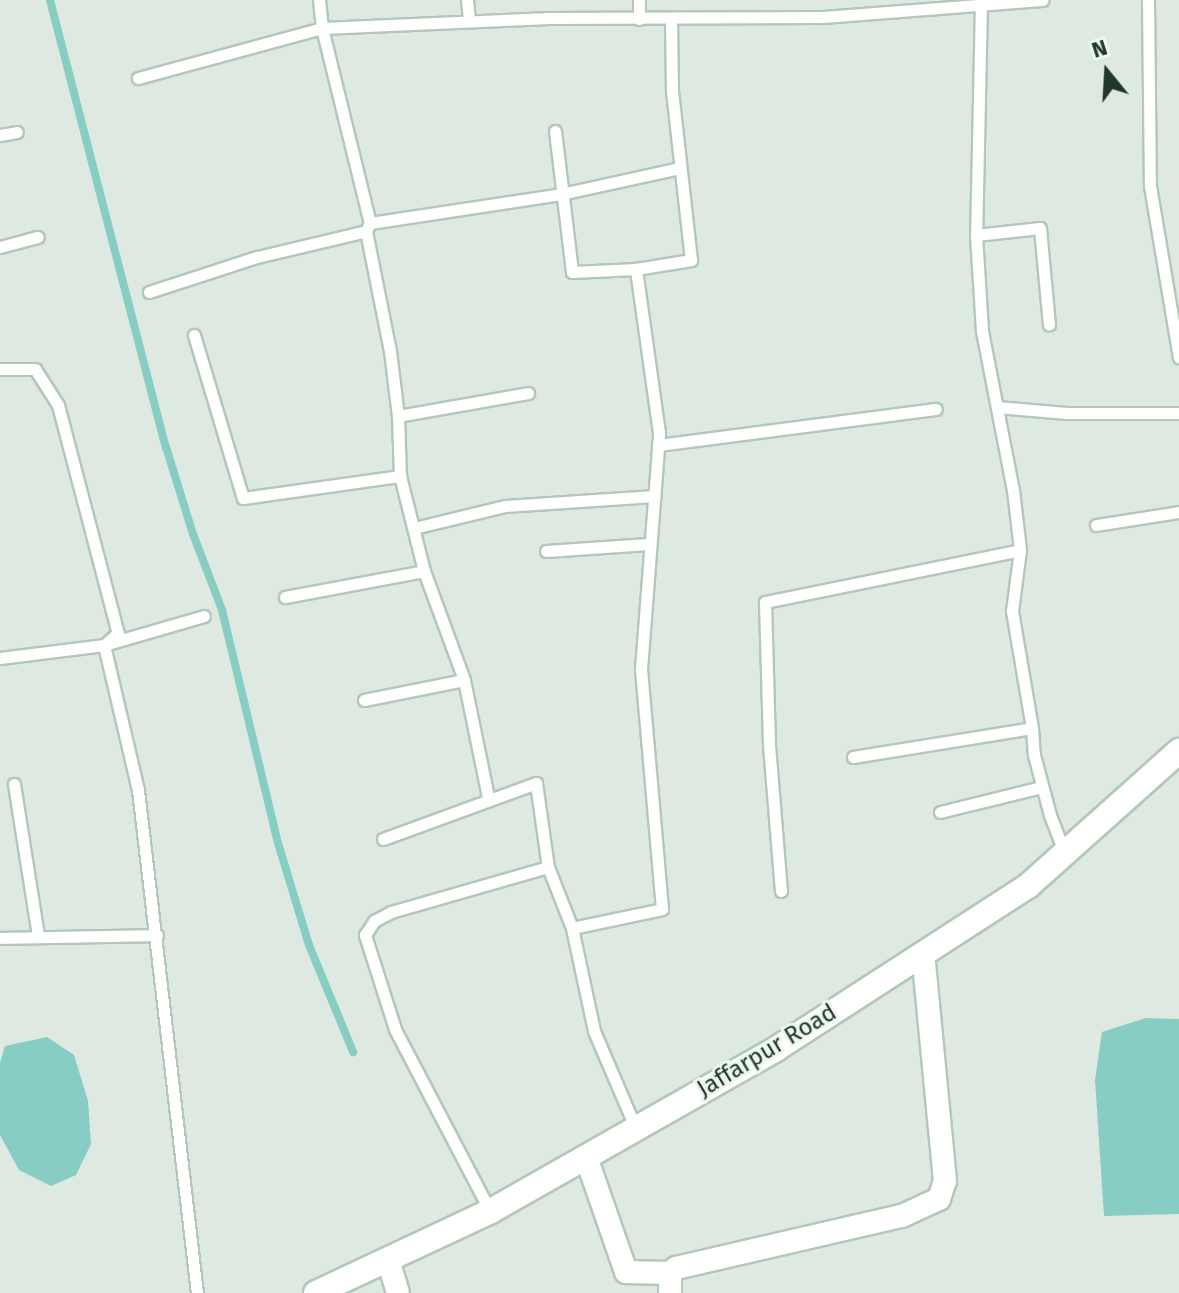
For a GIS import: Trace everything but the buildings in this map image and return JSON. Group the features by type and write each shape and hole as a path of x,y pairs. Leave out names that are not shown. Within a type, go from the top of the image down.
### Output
{"street":[{"name":"Jaffarpur Road","path":"316,1293 491,1211 776,1049 1028,886 1179,751"},
{"path":"586,1157 626,1272 670,1283 676,1268 902,1216 939,1199 945,1181 923,954"},
{"path":"388,1260 398,1293"}],"lane":[{"path":"319,0 322,28 368,227 398,416 400,476 424,571 464,680 488,797"},
{"path":"467,0 469,20"},
{"path":"639,0 639,19"},
{"path":"138,78 322,28 469,20 822,17 881,6 1042,0"},
{"path":"1148,0 1150,186 1176,321 1179,358"},
{"path":"981,2 976,235 982,331 1020,550 1012,611 1034,755 1065,854"},
{"path":"555,131 572,272 582,274 636,269 691,260 672,91 671,19"},
{"path":"0,135 17,132"},
{"path":"149,292 257,257 368,227 561,194 679,168"},
{"path":"976,235 1040,228 1049,325"},
{"path":"0,247 38,237"},
{"path":"572,928 662,909 641,669 648,544 658,445 636,269"},
{"path":"194,335 243,498 400,476"},
{"path":"0,369 35,369 58,405 118,633 104,645"},
{"path":"398,416 528,393"},
{"path":"997,407 1067,413 1179,413"},
{"path":"658,445 936,409"},
{"path":"414,528 505,506 655,496"},
{"path":"1096,525 1179,512"},
{"path":"546,551 648,544"},
{"path":"781,891 769,744 765,602 1020,550"},
{"path":"285,597 424,571"},
{"path":"0,658 104,645 204,616"},
{"path":"104,645 138,790 197,1293"},
{"path":"364,700 464,680"},
{"path":"853,757 1032,728"},
{"path":"383,839 488,797 536,783 548,867 572,928 594,1031 636,1129"},
{"path":"14,784 38,936"},
{"path":"940,812 1042,787"},
{"path":"491,1211 395,1029 365,935 374,921 391,912 548,867"},
{"path":"0,938 157,935"}],"water":[{"path":"1146,1018 1179,1019 1179,1214 1104,1216 1095,1080 1102,1032"},
{"path":"47,1037 74,1055 88,1101 91,1144 76,1175 51,1186 19,1170 0,1135 0,1063 5,1046"}],"waterway":[{"path":"50,0 166,447 193,534 222,610 278,843 309,945 353,1052"}]}
